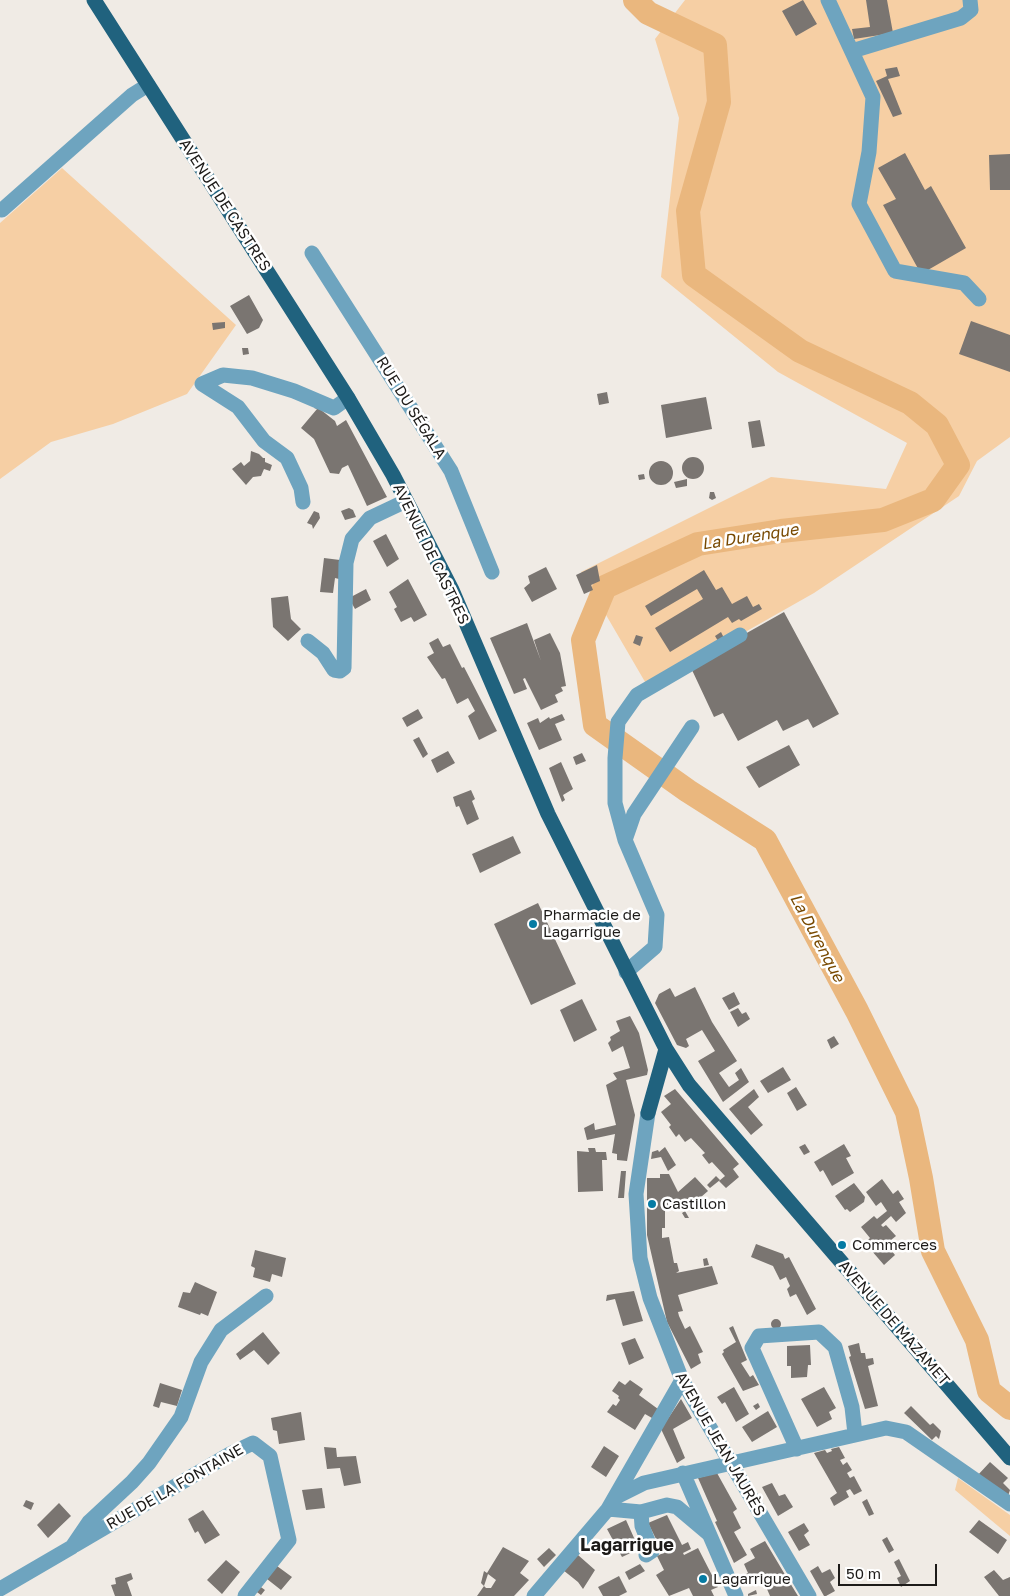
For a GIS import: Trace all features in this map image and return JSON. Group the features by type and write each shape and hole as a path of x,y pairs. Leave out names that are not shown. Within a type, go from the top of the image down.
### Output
{"main road":[{"name":"AVENUE DE CASTRES","path":"94,0 348,398 406,500 452,590 548,814 666,1049"},
{"name":"AVENUE JEAN JAURÈS","path":"648,1114 666,1049"},
{"name":"AVENUE DE MAZAMET","path":"666,1049 689,1085 1010,1458"}],"street":[{"path":"852,51 961,18 971,10 970,0"},
{"path":"828,1 873,96 869,152 860,204 895,271 964,283 979,298"},
{"path":"2,210 132,95 148,84"},
{"name":"RUE DU SÉGALA","path":"312,253 451,471 492,572"},
{"path":"303,502 301,488 287,458 264,441 238,407 202,384 224,375 252,378 294,391 334,408 348,398"},
{"path":"308,641 323,653 334,670 340,671 344,668 344,588 346,563 352,539 370,518 406,500"},
{"path":"626,972 655,947 657,916 625,840 615,803 615,758 618,722 638,695 740,634"},
{"path":"625,840 634,814 692,727"},
{"name":"AVENUE JEAN JAURÈS","path":"648,1114 636,1194 640,1258 650,1298 682,1380 809,1596"},
{"path":"0,1589 72,1547 89,1522 149,1463 181,1417 201,1362 221,1330 266,1296"},
{"path":"797,1450 752,1348 759,1336 819,1332 835,1347 852,1407 855,1434"},
{"path":"534,1596 612,1503 682,1380"},
{"path":"612,1503 644,1482 710,1466 730,1464 797,1450 855,1434 886,1428 906,1432 1010,1504"},
{"name":"RUE DE LA FONTAINE","path":"72,1547 230,1454 253,1443 270,1456 289,1540 245,1596"},
{"path":"683,1473 711,1534 736,1596"},
{"path":"612,1503 641,1512 667,1505 677,1507 711,1534"},
{"path":"641,1512 642,1526 652,1551 646,1555"}],"shaded area":[{"path":"685,0 1010,0 1010,437 977,461 959,496 814,593 648,687 581,572 771,477 886,489 907,443 778,372 661,277 679,118 655,39"},
{"path":"62,168 236,325 187,394 113,424 51,442 0,479 0,223"},
{"path":"958,1478 1010,1515 1010,1536 955,1490"}],"building":[{"path":"803,0 817,24 796,36 782,11"},
{"path":"866,0 887,0 893,33 854,39 852,29 870,27"},
{"path":"897,67 900,76 888,79 902,114 893,117 876,81 887,76 885,69"},
{"path":"905,153 925,190 931,186 966,248 921,274 883,205 896,199 878,168"},
{"path":"1010,154 1010,190 990,190 989,155"},
{"path":"249,295 263,320 259,328 247,334 230,306"},
{"path":"971,321 1010,335 1010,372 959,354"},
{"path":"225,322 225,328 213,330 212,323"},
{"path":"242,348 248,348 249,354 243,355"},
{"path":"607,392 609,403 599,405 597,394"},
{"path":"706,397 712,429 666,438 661,405"},
{"path":"316,406 335,421 337,426 346,420 387,497 367,506 348,465 342,468 339,474 330,473 314,439 301,428 317,409 314,408"},
{"path":"760,420 765,446 752,448 748,422"},
{"path":"251,451 265,458 265,462 272,465 270,471 264,469 261,476 253,477 246,485 232,469 241,462 244,466 250,461"},
{"path":"693,457 701,460 704,468 701,476 693,479 685,476 682,468 685,460"},
{"path":"661,461 670,464 673,473 670,482 661,485 652,482 649,473 652,464"},
{"path":"644,474 645,479 639,480 638,475"},
{"path":"687,479 687,486 676,488 674,482"},
{"path":"710,492 714,492 716,498 712,500 709,498"},
{"path":"349,508 353,510 356,517 345,520 341,511"},
{"path":"314,511 319,513 320,518 313,529 312,525 307,523"},
{"path":"386,534 399,559 387,567 373,541"},
{"path":"324,558 340,560 339,579 335,578 333,593 320,592"},
{"path":"597,565 600,581 591,585 593,590 584,594 576,575"},
{"path":"546,567 557,589 532,602 524,588 530,583 528,576"},
{"path":"704,570 716,590 722,587 732,604 747,596 753,607 759,604 762,609 741,621 739,619 732,623 728,617 670,652 655,628 703,599 697,589 651,616 645,606"},
{"path":"408,579 427,615 414,622 411,617 401,622 394,609 397,607 389,592"},
{"path":"366,589 371,600 355,609 349,598"},
{"path":"288,596 291,619 301,629 288,641 273,627 271,598"},
{"path":"784,612 839,714 813,728 808,719 783,731 777,720 738,741 723,713 714,717 692,670 729,643"},
{"path":"527,623 541,661 534,640 550,633 560,653 566,686 561,687 563,691 555,695 558,702 541,710 525,678 523,679 527,689 514,694 490,638"},
{"path":"721,632 724,638 718,641 715,636"},
{"path":"636,635 643,637 640,646 633,643"},
{"path":"438,638 443,647 450,644 497,731 479,740 468,716 475,711 468,698 457,704 445,678 442,679 427,657 434,653 429,643"},
{"path":"418,709 423,718 407,727 402,718"},
{"path":"562,714 565,720 555,724 562,740 539,750 527,723 538,718 540,723 549,717 550,719"},
{"path":"419,737 428,754 423,758 413,740"},
{"path":"789,745 800,765 759,788 746,767"},
{"path":"448,751 455,763 437,773 431,760"},
{"path":"582,753 586,761 576,765 573,757"},
{"path":"561,762 573,789 563,795 565,800 562,802 549,768"},
{"path":"471,790 475,799 472,801 479,819 467,825 459,806 456,807 453,797"},
{"path":"513,836 521,853 480,873 472,854"},
{"path":"538,903 576,984 531,1005 494,924"},
{"path":"695,987 712,1022 737,1061 719,1073 729,1087 739,1080 735,1073 741,1068 749,1082 723,1102 698,1061 715,1051 702,1030 686,1039 689,1046 686,1048 677,1045 655,1003 659,994 670,988 675,997"},
{"path":"734,992 740,1004 729,1010 722,998"},
{"path":"582,999 597,1030 574,1042 560,1010"},
{"path":"738,1008 742,1014 746,1012 750,1019 738,1027 730,1012"},
{"path":"630,1016 639,1033 648,1070 647,1075 626,1080 635,1115 627,1161 617,1160 617,1154 612,1153 615,1134 587,1140 584,1128 594,1123 595,1130 616,1125 606,1085 617,1079 613,1073 630,1068 623,1046 612,1052 608,1043 611,1040 610,1037 620,1031 616,1021"},
{"path":"834,1036 839,1044 831,1049 827,1040"},
{"path":"783,1067 791,1080 768,1093 760,1081"},
{"path":"796,1087 807,1105 797,1111 787,1093"},
{"path":"675,1089 739,1164 733,1169 739,1177 726,1188 719,1181 725,1176 712,1162 709,1164 702,1155 705,1153 691,1138 685,1142 679,1134 676,1137 669,1127 671,1125 661,1112 671,1104 664,1096"},
{"path":"754,1089 759,1097 748,1107 763,1125 751,1135 729,1109"},
{"path":"805,1144 810,1152 804,1155 799,1147"},
{"path":"844,1144 851,1156 846,1158 854,1173 832,1186 823,1170 820,1172 814,1162"},
{"path":"665,1147 676,1165 668,1171 661,1157 651,1159 652,1152 658,1150 659,1152"},
{"path":"588,1148 595,1148 596,1152 606,1152 607,1160 602,1160 603,1191 578,1192 577,1151 589,1152"},
{"path":"621,1171 626,1171 624,1198 618,1198"},
{"path":"660,1174 669,1174 678,1192 695,1177 708,1191 694,1203 671,1203 670,1210 665,1211 665,1228 662,1228 662,1238 669,1237 674,1263 677,1263 679,1271 676,1273 712,1266 718,1284 678,1295 683,1311 678,1312 679,1316 685,1329 690,1326 703,1352 698,1354 701,1363 691,1369 667,1322 647,1235 647,1178 660,1178"},
{"path":"716,1176 720,1180 710,1188 707,1185"},
{"path":"882,1179 893,1194 898,1190 904,1199 899,1202 906,1213 896,1222 891,1216 881,1225 883,1227 886,1225 896,1236 886,1244 895,1255 884,1265 865,1243 870,1238 861,1227 874,1216 877,1219 887,1211 881,1202 876,1206 866,1192"},
{"path":"854,1183 865,1197 864,1202 850,1212 847,1209 845,1210 835,1196"},
{"path":"685,1211 689,1218 685,1218 682,1213"},
{"path":"756,1244 783,1254 785,1259 789,1257 816,1309 807,1315 796,1294 790,1297 787,1289 790,1286 786,1277 780,1280 773,1266 751,1257"},
{"path":"255,1250 286,1258 282,1277 272,1274 270,1282 253,1277 255,1268 251,1266"},
{"path":"707,1258 709,1265 704,1266 703,1259"},
{"path":"195,1282 217,1292 208,1316 178,1307 183,1292 190,1293"},
{"path":"634,1291 643,1321 623,1326 615,1299 606,1301 607,1295"},
{"path":"774,1319 778,1319 781,1324 780,1328 774,1329 771,1326 771,1322"},
{"path":"733,1326 747,1360 741,1363 750,1377 753,1375 759,1385 743,1391 722,1354 723,1350 736,1342 729,1328"},
{"path":"263,1332 280,1353 268,1365 254,1350 240,1360 236,1354"},
{"path":"635,1338 644,1358 629,1365 621,1343"},
{"path":"859,1343 861,1353 865,1353 866,1359 873,1358 874,1364 868,1366 878,1406 865,1409 849,1357 851,1356 848,1346"},
{"path":"810,1345 811,1365 808,1365 807,1377 791,1378 791,1366 787,1366 787,1346"},
{"path":"630,1380 643,1389 639,1395 658,1409 652,1418 645,1414 635,1430 607,1412 613,1404 616,1406 620,1400 619,1396 612,1391 619,1381 625,1385"},
{"path":"160,1383 182,1390 177,1406 161,1402 159,1408 153,1406"},
{"path":"734,1387 749,1414 736,1422 725,1402 722,1404 717,1397"},
{"path":"824,1387 836,1408 829,1412 832,1419 817,1427 801,1399"},
{"path":"681,1399 692,1418 673,1429 685,1458 677,1463 661,1429"},
{"path":"758,1403 760,1407 756,1410 753,1406"},
{"path":"911,1406 930,1425 933,1423 941,1431 939,1439 936,1436 932,1440 904,1413"},
{"path":"768,1411 777,1427 752,1442 742,1427"},
{"path":"301,1412 305,1440 279,1444 277,1431 273,1430 271,1418"},
{"path":"604,1446 619,1456 606,1477 591,1467"},
{"path":"324,1447 336,1448 337,1457 356,1456 361,1483 344,1486 340,1468 327,1469"},
{"path":"839,1447 845,1458 840,1460 843,1465 847,1462 852,1470 847,1473 850,1478 854,1476 862,1491 854,1495 850,1489 846,1491 849,1497 834,1506 830,1498 837,1493 814,1453 825,1450 827,1453 832,1451 831,1449"},
{"path":"990,1462 1008,1478 1003,1483 1010,1490 1008,1496 977,1476"},
{"path":"717,1473 737,1509 733,1512 741,1528 734,1532 747,1555 734,1563 715,1522 717,1521 698,1478"},
{"path":"772,1483 779,1496 785,1494 793,1507 778,1516 762,1487"},
{"path":"322,1488 325,1508 306,1510 302,1490"},
{"path":"867,1499 874,1514 869,1516 862,1502"},
{"path":"26,1500 34,1503 31,1510 23,1506"},
{"path":"59,1503 71,1516 48,1538 37,1525"},
{"path":"203,1510 220,1535 205,1544 198,1531 195,1533 188,1519"},
{"path":"667,1515 682,1545 688,1542 691,1549 683,1553 684,1555 698,1548 718,1587 711,1590 714,1596 693,1596 689,1588 669,1596 656,1575 664,1570 657,1556 663,1553 648,1523"},
{"path":"626,1520 639,1549 622,1557 607,1529"},
{"path":"979,1520 1007,1540 998,1554 969,1532"},
{"path":"804,1523 809,1531 804,1535 810,1545 799,1551 788,1532"},
{"path":"887,1537 894,1550 889,1553 882,1540"},
{"path":"765,1541 798,1596 770,1596 767,1589 771,1586 763,1573 744,1583 741,1577 748,1573 744,1564 755,1558 750,1549"},
{"path":"503,1547 529,1561 520,1573 529,1580 514,1596 477,1596 484,1586 481,1583 484,1571 487,1573","holes":["488,1574 496,1580 491,1588 484,1586"]},
{"path":"549,1548 556,1555 544,1567 537,1559"},
{"path":"578,1555 595,1570 583,1589 578,1582 563,1570"},
{"path":"899,1559 910,1581 901,1587 897,1578 901,1576 894,1562"},
{"path":"226,1560 240,1572 222,1594 207,1580"},
{"path":"640,1564 645,1571 629,1580 625,1572"},
{"path":"277,1566 292,1577 281,1590 267,1579"},
{"path":"818,1566 822,1573 830,1569 835,1578 830,1582 835,1591 826,1596 824,1596 810,1571"},
{"path":"994,1570 1003,1580 1010,1577 1010,1596 999,1596 984,1577"},
{"path":"131,1573 133,1579 127,1582 132,1596 115,1596 111,1585 116,1584 115,1578"},
{"path":"619,1576 627,1592 619,1596 603,1596 598,1587"},
{"path":"258,1585 265,1590 261,1595 254,1590"},
{"path":"756,1590 757,1594 748,1596 748,1594"}],"waterway":[{"name":"La Durenque","path":"635,0 648,13 715,45 719,102 688,211 694,275 800,351 910,403 937,425 958,465 933,500 883,520 781,531 698,544 605,587 583,640 595,725 688,791 765,840 857,1011 907,1112 921,1178 933,1251 977,1340 989,1391 1010,1408"}],"place":[{"name":"Pharmacie de Lagarrigue","path":"533,924"},
{"name":"Castillon","path":"652,1204"},
{"name":"Commerces","path":"842,1245"},
{"name":"Lagarrigue","path":"703,1579"}],"district":[{"name":"Lagarrigue","path":"627,1545"}]}
